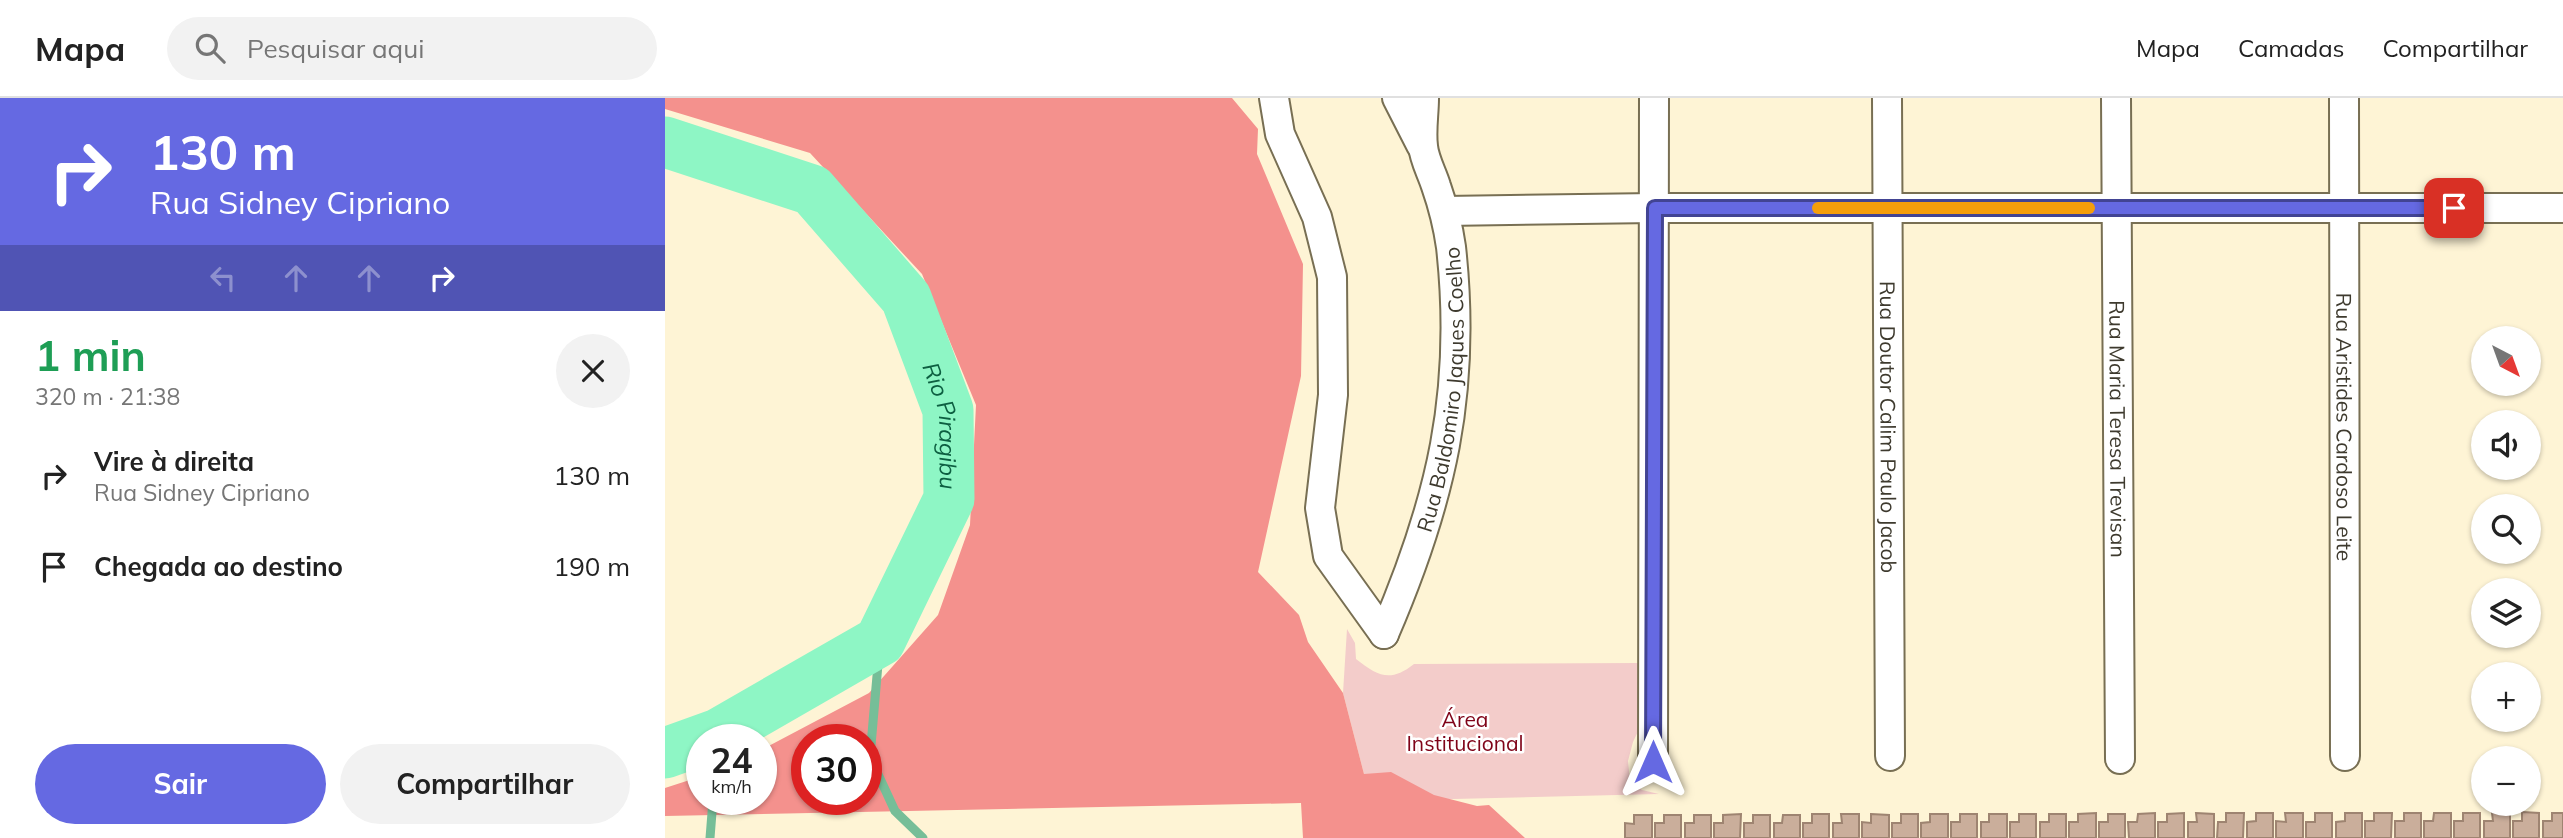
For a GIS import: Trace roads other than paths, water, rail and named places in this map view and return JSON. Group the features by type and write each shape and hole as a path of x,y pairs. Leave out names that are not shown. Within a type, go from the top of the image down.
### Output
{"street":[{"name":"Rua Baldomiro Jaques Coelho","path":"1274,98 1280,134 1317,218 1332,277 1332,394 1320,508 1328,556 1384,634 1405,585 1433,504 1451,418 1456,354 1455,295 1445,211 1423,148 1424,98"},
{"path":"1397,98 1423,148"},
{"path":"1653,762 1654,98"},
{"name":"Rua Doutor Calim Paulo Jacob","path":"1887,98 1890,756"},
{"name":"Rua Maria Teresa Trevisan","path":"2116,98 2120,759"},
{"name":"Rua Aristides Cardoso Leite","path":"2344,98 2346,757"},
{"path":"1445,211 1655,208 2563,208"}],"waterway":[{"name":"Rio Piragibu","path":"665,142 812,190 906,298 948,410 949,499 880,641 718,734 665,753"},
{"path":"880,641 870,757 895,811 923,838"},
{"path":"710,838 712,815"}],"park label":[{"name":"Área Institucional","path":"1465,731"}]}
